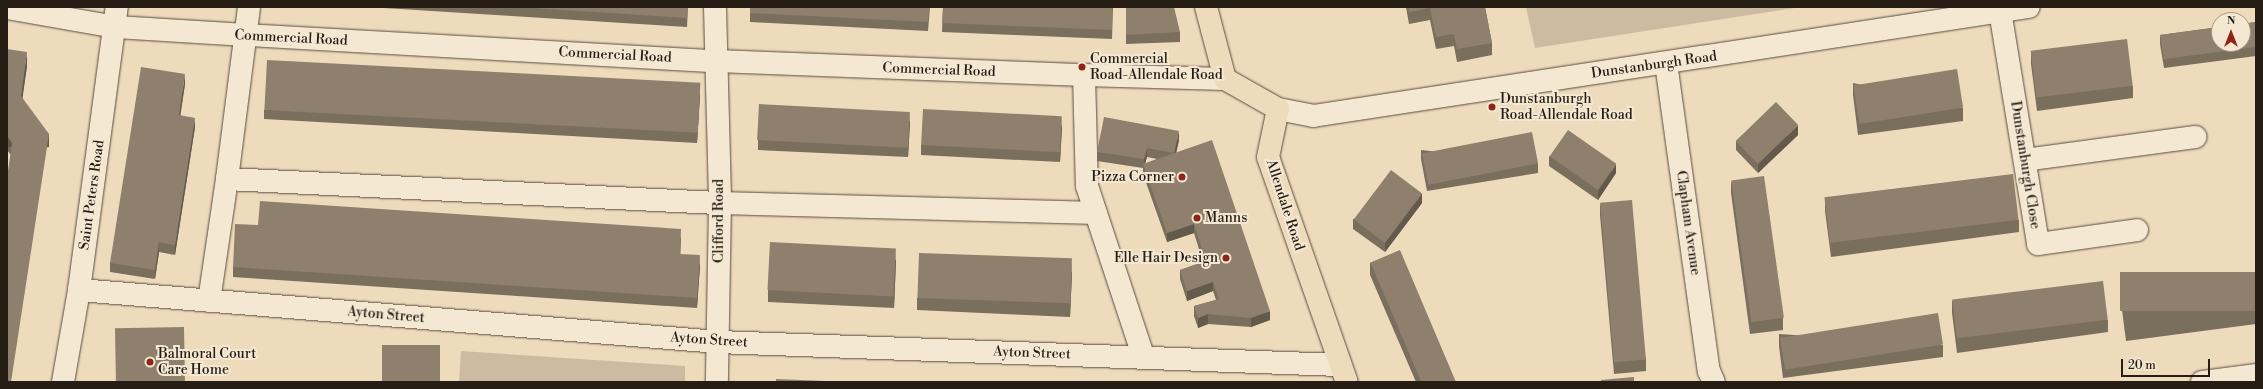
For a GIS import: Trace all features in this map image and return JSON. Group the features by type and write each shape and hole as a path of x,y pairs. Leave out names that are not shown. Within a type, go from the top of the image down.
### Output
{"main road":[{"path":"1206,7 1225,79 1278,109"},
{"name":"Allendale Road","path":"1278,109 1268,157 1344,374"}],"street":[{"path":"209,301 228,179 249,7"},
{"name":"Clifford Road","path":"715,7 720,203 717,382"},
{"name":"Dunstanburgh Road","path":"1278,109 1313,116 1666,64 2029,7"},
{"name":"Commercial Road","path":"7,8 117,17 246,35 716,60 1084,75 1225,79"},
{"name":"Dunstanburgh Close","path":"2000,11 2038,244 2137,230"},
{"name":"Saint Peters Road","path":"63,382 79,290 117,17"},
{"name":"Clapham Avenue","path":"1666,64 1709,371 1714,382"},
{"path":"1084,75 1087,186 1144,358"},
{"path":"2025,160 2195,136"},
{"path":"228,179 720,203 1096,213"},
{"name":"Ayton Street","path":"79,290 718,342 1144,358 1344,374"},
{"path":"2202,382 2256,375"}],"shaded area":[{"path":"1526,7 1801,7 1535,48"},
{"path":"461,351 685,366 685,382 459,382"}],"building":[{"path":"517,7 688,7 687,18"},
{"path":"750,7 929,7 928,22 750,13"},
{"path":"943,7 1112,7 1112,30 942,23"},
{"path":"1126,7 1174,7 1180,32 1126,35"},
{"path":"1408,7 1485,7 1492,43 1457,49 1454,34 1436,37 1430,8 1409,12"},
{"path":"2256,22 2256,47 2251,48 2251,23"},
{"path":"2211,28 2211,52 2218,52 2164,59 2160,35"},
{"path":"2127,39 2133,86 2036,97 2031,51"},
{"path":"7,49 27,52 21,96 49,134 11,382 7,382 7,178 12,143 7,136"},
{"path":"267,60 700,83 698,133 264,110"},
{"path":"141,67 185,74 179,115 195,118 175,245 159,242 155,270 110,263"},
{"path":"1957,69 1963,108 1859,124 1853,85"},
{"path":"1776,102 1798,125 1758,164 1736,141"},
{"path":"759,104 910,112 908,148 757,140"},
{"path":"923,109 1062,116 1060,152 921,145"},
{"path":"1104,117 1179,131 1174,153 1147,148 1144,159 1097,152"},
{"path":"1568,130 1616,164 1598,190 1550,156"},
{"path":"1532,132 1538,163 1428,185 1422,153"},
{"path":"1212,140 1270,311 1251,318 1208,314 1198,318 1194,306 1219,299 1213,282 1187,291 1180,270 1206,261 1194,224 1167,233 1143,164"},
{"path":"1391,170 1422,193 1385,243 1354,220"},
{"path":"2013,174 2019,220 1830,243 1824,197"},
{"path":"1764,176 1784,318 1751,322 1731,181"},
{"path":"1632,200 1646,359 1614,362 1600,203"},
{"path":"260,201 681,229 680,254 700,255 697,298 233,267 235,224 258,225"},
{"path":"770,242 896,249 893,297 767,290"},
{"path":"1400,250 1456,382 1421,382 1371,263"},
{"path":"919,253 1072,258 1070,303 917,298"},
{"path":"2120,272 2256,272 2256,311 2120,311"},
{"path":"2103,281 2108,320 1957,338 1952,300"},
{"path":"1938,313 1943,345 1785,370 1780,338"},
{"name":"Balmoral Court Care Home","path":"184,327 185,382 116,382 115,328"},
{"path":"382,345 440,345 440,382 382,382"},
{"path":"1634,377 1634,382 1601,382 1601,380"},
{"path":"776,379 826,381 826,382 776,382"}],"place":[{"name":"Commercial Road-Allendale Road","path":"1082,67"},
{"name":"Dunstanburgh Road-Allendale Road","path":"1492,107"},
{"name":"Pizza Corner","path":"1182,177"},
{"name":"Manns","path":"1197,218"},
{"name":"Elle Hair Design","path":"1226,258"},
{"name":"Balmoral Court Care Home","path":"150,362"}]}
